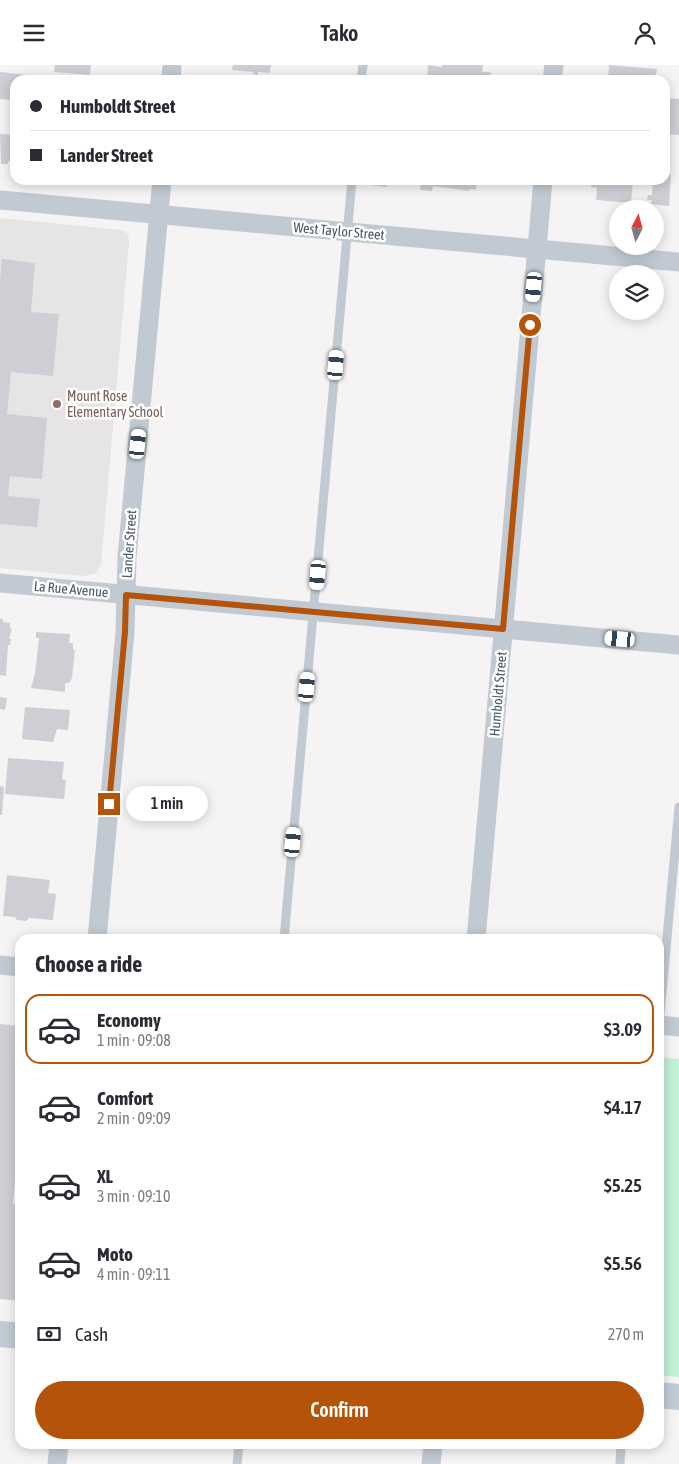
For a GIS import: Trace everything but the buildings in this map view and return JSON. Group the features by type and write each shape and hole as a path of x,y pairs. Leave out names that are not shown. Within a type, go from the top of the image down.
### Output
{"street":[{"name":"Lander Street","path":"97,934 125,632 127,557 162,185"},
{"name":"Humboldt Street","path":"476,934 543,185"},
{"name":"West Taylor Street","path":"0,201 679,262"},
{"name":"La Rue Avenue","path":"0,583 679,645"},
{"path":"0,965 15,966"},
{"path":"664,1026 679,1027"},
{"path":"0,1334 15,1336"},
{"path":"664,1396 679,1397"},
{"path":"58,1464 59,1449"},
{"path":"431,1464 432,1449"}],"lane":[{"path":"284,934 352,185"},
{"path":"664,970 679,807"},
{"path":"237,1464 238,1449"},
{"path":"620,1464 621,1449"}],"shaded area":[{"name":"Mount Rose Elementary School","path":"0,218 122,230 128,234 129,243 101,565 96,573 84,576 0,568"}],"green space":[{"path":"664,1058 679,1059 679,1377 664,1376"}],"place":[{"name":"Mount Rose Elementary School","path":"57,404"}],"route":[{"path":"109,804 125,632 126,595 503,629 530,325"}]}
